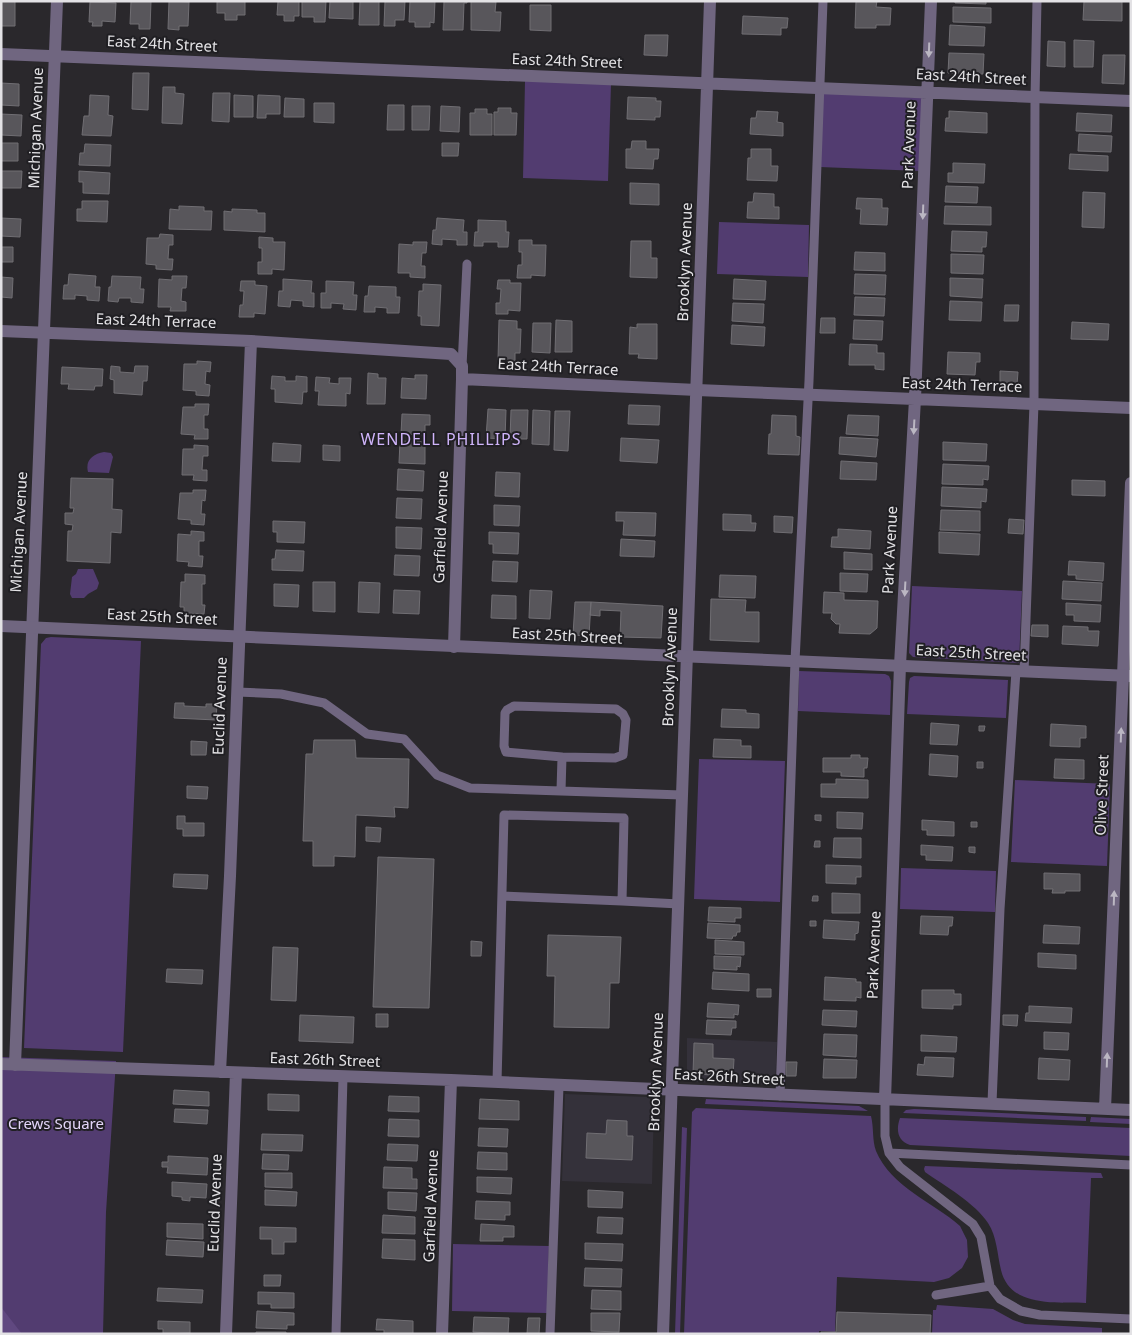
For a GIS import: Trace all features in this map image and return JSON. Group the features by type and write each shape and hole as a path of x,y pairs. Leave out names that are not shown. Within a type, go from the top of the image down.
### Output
{"street":[{"name":"Michigan Avenue","path":"15,1065 57,1"},
{"name":"Brooklyn Avenue","path":"663,1334 710,1"},
{"name":"Park Avenue","path":"885,1100 900,665 915,399 931,1"},
{"name":"East 24th Street","path":"1,54 1131,101"},
{"name":"East 24th Terrace","path":"1,331 251,342 451,354 462,372 697,390 1131,408"},
{"name":"Euclid Avenue","path":"220,1072 240,637 251,342"},
{"name":"Garfield Avenue","path":"454,647 462,372"},
{"name":"Olive Street","path":"1105,1109 1127,676 1131,483"},
{"name":"East 25th Street","path":"1,626 1127,676"},
{"path":"1,1064 220,1072"},
{"name":"East 26th Street","path":"220,1072 451,1080 1131,1110"},
{"name":"Euclid Avenue","path":"226,1334 236,1073"},
{"name":"Garfield Avenue","path":"442,1334 451,1080"}],"lane":[{"path":"780,1096 795,661 809,394 823,1"},
{"path":"992,1104 1000,909 1020,672 1034,404 1034,97 1037,1"},
{"path":"462,372 467,264"},
{"path":"237,692 281,694 324,702 368,734 404,739 437,775 470,788 682,795"},
{"path":"514,706 616,708 623,714 626,720 623,755 616,758 562,757 506,752 504,746 506,710 514,706"},
{"path":"562,757 562,791"},
{"path":"497,1082 504,815 624,818 622,901"},
{"path":"502,896 679,904"},
{"path":"336,1334 343,1077"},
{"path":"550,1334 559,1086"},
{"path":"885,1100 886,1136 889,1153 900,1168 973,1224 982,1237 990,1286 1000,1299 1021,1311 1040,1315 1131,1319"},
{"path":"889,1153 1131,1165"},
{"path":"936,1295 990,1286"}],"shaded area":[{"path":"687,1038 777,1042 775,1085 694,1082 687,1080"},
{"path":"565,1094 648,1097 654,1103 652,1184 562,1181"},
{"path":"1,1307 22,1334 1,1334"}],"green space":[{"path":"525,81 611,84 608,181 523,178"},
{"path":"822,93 923,98 920,171 820,167"},
{"path":"719,222 809,225 808,277 717,274"},
{"path":"111,453 113,457 109,473 88,472 87,468 91,458 96,454"},
{"path":"78,569 93,569 99,583 97,589 84,598 72,598 70,594 72,577"},
{"path":"912,586 1022,591 1019,663 913,657 909,653"},
{"path":"46,638 141,641 123,1052 24,1048 41,644"},
{"path":"799,671 885,674 889,676 891,681 890,715 798,711"},
{"path":"914,676 1008,680 1006,718 907,714 909,682 910,678"},
{"path":"699,759 785,761 780,902 694,899"},
{"path":"1015,780 1110,784 1107,866 1011,862"},
{"path":"901,868 996,871 995,912 900,909"},
{"name":"Crews Square","path":"1,1057 116,1061 106,1212 103,1334 1,1334"},
{"path":"706,1099 859,1106 868,1111 705,1104"},
{"path":"696,1108 871,1116 876,1151 883,1164 902,1184 960,1226 967,1240 968,1257 962,1268 949,1278 934,1282 837,1277 835,1332 819,1331 819,1334 684,1334 692,1112"},
{"path":"906,1110 1086,1117 1086,1121 903,1113"},
{"path":"1091,1117 1131,1119 1131,1124 1090,1122"},
{"path":"900,1118 1131,1128 1131,1156 910,1145 900,1138 898,1126"},
{"path":"682,1127 687,1128 680,1334 675,1334"},
{"path":"925,1166 1101,1173 1103,1178 1091,1178 1086,1303 1036,1300 1024,1297 1014,1291 1006,1282 1001,1270 995,1240 988,1223 968,1202 925,1172"},
{"path":"453,1244 549,1246 547,1313 452,1311"},
{"path":"937,1305 993,1309 1025,1324 1102,1328 1102,1334 932,1334 933,1310 936,1310"}],"building":[{"path":"1,1 15,1 15,26 1,26"},
{"path":"131,1 151,1 150,29 139,29 139,24 130,24"},
{"path":"169,1 189,2 188,26 179,26 179,30 168,29"},
{"path":"217,1 245,1 245,15 237,15 237,20 225,20 225,13 217,13"},
{"path":"278,1 299,1 299,16 294,16 294,21 284,21 284,15 277,15"},
{"path":"302,1 326,1 325,22 314,22 314,17 302,17"},
{"path":"330,1 353,1 353,19 329,18"},
{"path":"360,1 379,1 379,25 359,25"},
{"path":"385,1 405,1 404,20 395,20 395,26 384,26"},
{"path":"410,1 435,1 434,23 430,22 430,27 415,27 415,22 409,22"},
{"path":"444,1 467,1 467,3 464,3 463,30 443,30"},
{"path":"471,1 496,2 495,12 501,12 500,31 471,30"},
{"path":"856,1 877,1 876,7 891,8 890,25 876,25 876,28 855,28"},
{"path":"955,1 986,1 986,4 955,3"},
{"path":"1084,1 1122,1 1122,21 1083,20"},
{"path":"90,2 116,3 115,22 102,21 102,26 92,26 93,22 89,22"},
{"path":"530,5 551,5 551,31 530,30"},
{"path":"953,7 991,8 991,23 953,22"},
{"path":"743,16 788,18 787,28 781,28 781,35 742,34"},
{"path":"950,25 985,27 984,46 949,45"},
{"path":"645,35 668,35 667,56 644,55"},
{"path":"1074,40 1094,41 1093,67 1074,67"},
{"path":"1048,41 1065,42 1065,67 1047,66"},
{"path":"949,53 984,54 983,74 948,73"},
{"path":"1103,55 1125,55 1124,84 1102,83"},
{"path":"133,73 149,73 148,110 132,109"},
{"path":"1,83 19,84 19,106 1,105"},
{"path":"163,87 175,87 175,93 184,94 182,124 162,123"},
{"path":"213,93 230,93 229,122 212,121"},
{"path":"90,95 109,96 108,115 113,116 111,136 82,135 84,116 89,116"},
{"path":"234,95 253,96 253,117 234,117"},
{"path":"258,95 280,96 280,114 266,114 266,118 257,118"},
{"path":"628,97 656,98 656,101 661,101 660,117 655,117 655,120 627,119"},
{"path":"285,98 304,99 304,117 284,117"},
{"path":"314,103 334,103 334,123 314,122"},
{"path":"388,105 404,105 404,130 387,130"},
{"path":"412,106 430,106 429,130 412,130"},
{"path":"441,106 460,107 459,132 440,131"},
{"path":"498,108 511,108 511,113 517,113 516,135 494,135 494,112 498,112"},
{"path":"475,109 487,109 487,114 492,114 492,135 470,135 470,113 475,113"},
{"path":"757,111 778,112 777,122 783,123 783,136 750,134 751,118 756,118"},
{"path":"949,111 987,113 987,133 945,131 946,118 949,118"},
{"path":"1077,113 1112,115 1111,132 1076,131"},
{"path":"1,114 22,115 21,136 1,135"},
{"path":"1079,134 1112,136 1111,152 1078,151"},
{"path":"632,141 646,141 646,149 659,149 658,159 654,159 653,169 626,168 626,149 631,149"},
{"path":"1,143 18,143 18,161 1,161"},
{"path":"442,143 459,143 458,156 442,156"},
{"path":"85,144 111,145 110,166 79,165 80,153 84,153"},
{"path":"751,149 771,149 771,166 778,166 777,181 747,180 748,158 751,158"},
{"path":"1070,154 1108,156 1108,171 1069,169"},
{"path":"953,163 985,164 984,183 948,182 948,173 953,173"},
{"path":"1,171 22,171 21,188 1,188"},
{"path":"79,171 110,173 109,194 83,193 83,182 79,182"},
{"path":"630,183 659,184 659,205 630,204"},
{"path":"946,186 978,187 977,203 945,202"},
{"path":"1083,192 1105,193 1104,228 1082,227"},
{"path":"754,193 774,194 774,207 779,207 779,219 747,218 748,202 753,202"},
{"path":"857,198 882,199 882,208 888,208 887,225 860,224 861,209 856,209"},
{"path":"82,201 108,201 107,222 77,221 77,209 82,209"},
{"path":"179,206 204,207 204,211 212,211 211,230 169,229 170,209 179,210"},
{"path":"945,206 991,207 991,225 944,224"},
{"path":"232,209 257,210 257,213 265,213 265,232 224,230 224,211 232,212"},
{"path":"1,218 21,219 20,237 1,236"},
{"path":"437,218 464,220 463,232 467,232 467,245 457,245 457,240 442,239 442,245 432,244 433,230 436,230"},
{"path":"478,220 506,221 506,232 509,232 508,247 498,247 498,242 483,242 483,246 474,246 475,232 478,232"},
{"path":"952,231 987,232 986,247 982,247 982,252 951,251"},
{"path":"160,234 173,235 173,245 169,245 168,259 173,259 172,270 156,269 156,265 146,264 147,238 159,238"},
{"path":"259,237 273,238 273,242 285,242 284,270 272,269 272,274 258,274 258,262 262,262 262,248 259,248"},
{"path":"519,240 532,240 532,245 546,245 545,276 531,275 531,278 517,278 518,265 522,265 522,252 519,252"},
{"path":"631,241 651,241 651,258 657,258 657,278 630,277"},
{"path":"413,242 427,242 426,253 422,253 421,266 425,266 425,278 410,277 410,273 398,273 399,244 413,245"},
{"path":"1,247 13,247 13,262 1,262"},
{"path":"855,252 885,253 885,271 854,270"},
{"path":"951,254 984,255 983,274 951,273"},
{"path":"69,274 96,276 95,287 100,287 99,301 87,300 87,296 75,295 75,299 63,299 64,285 68,285"},
{"path":"855,274 886,275 885,295 854,294"},
{"path":"112,276 141,277 140,289 144,289 143,303 131,302 131,298 119,298 118,302 108,301"},
{"path":"172,276 187,276 186,288 182,288 181,301 186,302 186,311 170,311 171,307 158,307 159,279 172,280"},
{"path":"1,277 13,278 12,298 1,297"},
{"path":"950,278 983,279 982,298 950,296"},
{"path":"283,279 312,281 311,293 314,293 314,307 303,306 303,301 291,300 290,307 278,306 279,291 283,291"},
{"path":"734,279 766,281 765,300 733,299"},
{"path":"498,280 510,280 510,283 521,283 520,311 508,310 508,314 496,314 496,303 500,303 501,289 497,289"},
{"path":"241,281 255,281 255,285 267,286 265,314 254,313 254,317 239,317 240,305 243,305 244,291 240,291"},
{"path":"326,281 354,282 353,295 357,295 356,310 343,309 344,304 331,303 331,308 321,308 321,293 326,293"},
{"path":"423,284 441,285 439,326 421,325 421,316 418,316 419,291 423,291"},
{"path":"369,286 396,287 396,297 400,297 399,313 387,313 387,308 375,307 375,312 364,312 365,296 368,296"},
{"path":"855,297 885,298 884,316 854,315"},
{"path":"950,301 982,302 981,321 949,320"},
{"path":"733,303 764,304 763,323 732,321"},
{"path":"1005,305 1019,305 1018,321 1004,321"},
{"path":"821,318 835,318 835,333 820,333"},
{"path":"499,320 517,321 517,329 521,329 520,353 515,353 515,361 498,360"},
{"path":"556,320 572,321 572,352 555,352"},
{"path":"854,320 883,321 882,340 853,339"},
{"path":"1072,322 1109,324 1108,340 1071,339"},
{"path":"533,323 551,323 550,353 532,352"},
{"path":"637,324 657,324 657,359 638,358 639,354 629,354 630,327 637,328"},
{"path":"732,325 765,327 764,346 731,344"},
{"path":"850,344 877,345 877,353 884,353 884,370 875,369 875,365 849,365"},
{"path":"948,352 980,353 980,362 976,362 975,375 947,374"},
{"path":"197,361 211,362 210,372 206,371 205,384 210,385 209,396 196,395 196,391 183,390 184,364 197,364"},
{"path":"111,366 120,367 120,372 134,373 135,366 148,366 147,381 143,381 142,395 114,393 114,380 110,379"},
{"path":"62,367 103,369 102,386 95,386 94,390 68,389 69,384 61,384"},
{"path":"1000,371 1018,372 1017,385 1000,384"},
{"path":"368,373 378,374 378,378 386,378 385,404 367,404"},
{"path":"415,375 427,375 426,399 401,398 402,378 415,379"},
{"path":"272,376 285,377 285,381 296,381 296,376 307,377 307,392 303,392 302,404 275,402 275,389 271,389"},
{"path":"316,377 330,378 329,383 339,384 339,378 351,378 350,394 346,393 346,406 318,405 319,391 315,391"},
{"path":"195,404 209,404 208,415 204,415 204,429 208,429 208,439 194,439 195,435 181,434 183,407 195,407"},
{"path":"629,405 660,406 659,425 628,424"},
{"path":"488,409 506,410 505,439 486,438"},
{"path":"511,410 528,410 527,439 510,439"},
{"path":"533,410 550,411 549,445 532,444"},
{"path":"555,411 570,411 568,451 554,450"},
{"path":"402,414 430,415 430,425 425,425 425,435 401,434"},
{"path":"772,415 796,416 796,436 800,437 799,455 768,454"},
{"path":"848,415 879,416 878,436 846,434"},
{"path":"840,437 878,439 876,457 839,454"},
{"path":"621,438 659,440 657,463 620,461"},
{"path":"400,441 425,442 425,464 399,463"},
{"path":"943,442 987,444 986,461 943,460"},
{"path":"273,443 301,445 300,462 272,461"},
{"path":"194,445 208,446 208,456 203,456 202,470 207,470 207,481 193,480 194,475 182,475 183,449 194,449"},
{"path":"323,445 340,446 340,461 323,460"},
{"path":"841,461 877,463 876,480 840,479"},
{"path":"943,464 989,466 988,480 983,479 983,485 942,484"},
{"path":"398,469 424,471 423,491 397,490"},
{"path":"496,472 520,473 519,497 495,496"},
{"path":"71,478 113,479 112,509 122,510 121,533 111,532 110,563 67,561 68,531 72,531 73,525 65,524 65,513 73,513 74,508 70,508"},
{"path":"1072,480 1105,481 1105,496 1072,495"},
{"path":"942,487 987,489 986,502 981,501 981,508 941,506"},
{"path":"193,490 206,490 205,501 202,500 201,514 205,514 204,525 191,524 191,520 178,519 180,493 193,493"},
{"path":"397,498 422,499 421,519 396,518"},
{"path":"494,505 520,506 519,526 494,525"},
{"path":"941,510 980,511 980,531 940,530"},
{"path":"616,512 656,513 655,536 623,535 624,521 616,521"},
{"path":"723,514 751,515 751,523 756,523 755,531 723,530"},
{"path":"774,516 793,517 792,533 774,532"},
{"path":"1009,519 1024,520 1023,534 1008,533"},
{"path":"273,521 305,522 304,543 277,542 277,532 273,532"},
{"path":"396,527 422,528 421,549 396,548"},
{"path":"838,529 871,531 870,549 831,547 832,537 838,537"},
{"path":"191,531 204,532 204,541 199,541 199,556 203,556 202,567 188,566 189,562 177,561 178,534 191,535"},
{"path":"489,532 519,533 518,554 493,553 493,544 489,544"},
{"path":"939,532 980,534 979,555 939,553"},
{"path":"621,539 655,541 654,557 620,556"},
{"path":"276,550 304,551 303,571 272,570 272,559 275,559"},
{"path":"844,552 872,554 872,570 844,569"},
{"path":"395,555 420,556 419,576 394,575"},
{"path":"493,561 518,562 517,582 492,581"},
{"path":"1069,561 1104,563 1103,581 1076,579 1076,575 1068,575"},
{"path":"840,573 868,574 867,592 840,591"},
{"path":"185,574 205,575 205,584 202,584 202,605 205,605 204,614 184,613 184,607 180,607 181,582 185,582"},
{"path":"720,575 756,576 755,598 719,597"},
{"path":"1063,581 1102,583 1101,601 1062,599"},
{"path":"313,582 335,582 335,612 313,611"},
{"path":"359,582 380,583 379,613 358,612"},
{"path":"274,584 299,585 298,607 274,606"},
{"path":"394,590 420,591 419,614 393,613"},
{"path":"530,590 552,591 550,619 529,618"},
{"path":"824,592 844,593 844,600 878,601 877,628 870,634 839,633 840,624 836,624 831,619 832,613 823,613"},
{"path":"492,595 516,596 516,619 491,618"},
{"path":"711,599 746,600 745,612 759,612 759,642 710,640"},
{"path":"575,602 591,602 589,636 573,635"},
{"path":"591,602 663,606 661,638 620,637 621,611 600,610 600,616 590,615"},
{"path":"1066,603 1101,605 1100,622 1074,621 1074,615 1066,615"},
{"path":"1032,625 1048,625 1048,637 1031,636"},
{"path":"1063,626 1088,627 1088,631 1099,631 1098,646 1062,644"},
{"path":"175,703 184,703 184,706 206,707 206,704 217,704 216,720 174,718"},
{"path":"722,709 746,710 746,713 759,714 759,728 721,727"},
{"path":"931,723 959,725 957,745 930,744"},
{"path":"1051,724 1086,726 1086,738 1080,738 1080,747 1050,746"},
{"path":"979,726 985,726 984,731 979,731"},
{"path":"714,739 741,740 741,746 751,746 751,758 713,757"},
{"path":"314,740 355,740 356,758 409,759 408,808 394,807 395,817 356,815 355,857 334,856 334,866 313,866 313,841 303,841 306,754 313,754"},
{"path":"191,741 207,742 206,755 191,755"},
{"path":"930,754 958,756 957,777 929,775"},
{"path":"851,755 860,755 860,758 868,758 867,768 864,768 864,777 841,776 841,772 823,772 823,758 851,758"},
{"path":"1055,759 1084,760 1084,779 1054,778"},
{"path":"977,762 983,762 983,768 977,768"},
{"path":"836,779 868,780 868,798 821,797 821,784 836,784"},
{"path":"187,786 208,787 207,799 187,798"},
{"path":"837,812 863,813 862,829 837,828"},
{"path":"815,815 821,815 821,821 815,820"},
{"path":"177,816 185,816 185,823 204,823 204,836 183,836 183,829 177,829"},
{"path":"922,820 954,822 954,836 927,835 927,830 922,830"},
{"path":"971,822 977,822 977,827 971,827"},
{"path":"366,827 381,828 380,842 366,841"},
{"path":"834,838 861,838 861,858 833,857"},
{"path":"815,841 820,841 820,847 814,847"},
{"path":"921,845 953,847 952,861 926,860 926,855 921,855"},
{"path":"969,847 975,847 975,853 969,852"},
{"path":"378,857 434,859 429,1008 373,1007"},
{"path":"826,865 861,866 861,877 856,877 856,884 826,883"},
{"path":"1044,873 1080,874 1080,891 1052,893 1053,889 1044,889"},
{"path":"174,874 208,875 207,889 173,887"},
{"path":"832,893 860,894 860,913 832,913"},
{"path":"813,896 818,896 818,901 812,901"},
{"path":"709,907 741,908 741,918 735,918 735,922 708,921"},
{"path":"921,916 953,917 948,935 920,934"},
{"path":"824,920 859,922 855,940 823,938"},
{"path":"810,921 816,921 816,926 810,926"},
{"path":"708,923 740,925 740,932 737,932 736,936 733,936 732,939 707,938"},
{"path":"1044,925 1080,927 1079,944 1043,943"},
{"path":"548,935 621,937 619,983 610,983 609,1028 554,1027 555,976 547,976"},
{"path":"715,940 744,942 744,955 715,954"},
{"path":"471,941 482,942 481,956 471,956"},
{"path":"273,947 298,948 296,1001 271,1000"},
{"path":"1038,953 1076,955 1076,969 1038,967"},
{"path":"714,956 741,957 740,967 737,966 737,970 714,969"},
{"path":"167,969 203,970 202,984 166,982"},
{"path":"713,972 749,974 749,991 712,989"},
{"path":"825,977 856,979 856,982 861,982 861,998 856,997 856,1001 824,1000"},
{"path":"757,989 771,989 771,997 757,997"},
{"path":"922,990 954,990 954,994 961,994 961,1005 953,1005 953,1009 922,1008"},
{"path":"708,1003 739,1005 738,1015 734,1014 734,1018 707,1017"},
{"path":"1029,1006 1072,1008 1071,1023 1025,1021 1026,1013 1029,1013"},
{"path":"823,1010 857,1011 856,1027 822,1025"},
{"path":"376,1014 388,1014 388,1027 376,1027"},
{"path":"300,1015 354,1017 353,1043 299,1041"},
{"path":"1003,1015 1018,1015 1017,1026 1003,1025"},
{"path":"707,1020 736,1021 736,1028 732,1028 731,1035 706,1034"},
{"path":"1044,1032 1069,1033 1068,1050 1044,1049"},
{"path":"824,1034 857,1035 856,1057 823,1055"},
{"path":"921,1035 957,1037 956,1052 921,1051"},
{"path":"694,1043 713,1044 713,1058 734,1059 733,1076 693,1074"},
{"path":"925,1057 954,1058 953,1077 917,1075 918,1064 924,1065"},
{"path":"1039,1058 1070,1060 1069,1080 1038,1079"},
{"path":"824,1059 857,1060 856,1078 823,1078"},
{"path":"786,1062 797,1062 796,1076 786,1076"},
{"path":"174,1090 209,1092 209,1106 173,1104"},
{"path":"268,1094 299,1095 299,1111 268,1110"},
{"path":"389,1096 419,1097 419,1112 388,1111"},
{"path":"480,1099 519,1101 519,1120 479,1119"},
{"path":"175,1109 208,1110 207,1124 174,1122"},
{"path":"389,1119 419,1120 419,1137 388,1136"},
{"path":"607,1120 627,1121 627,1136 633,1136 632,1160 586,1158 587,1133 606,1134"},
{"path":"479,1128 508,1129 507,1147 478,1146"},
{"path":"262,1134 303,1135 302,1151 261,1150"},
{"path":"388,1144 418,1145 417,1161 387,1160"},
{"path":"478,1152 507,1153 507,1170 477,1169"},
{"path":"263,1154 289,1155 288,1170 262,1169"},
{"path":"168,1156 208,1158 207,1175 167,1173 168,1167 162,1167 162,1162 168,1162"},
{"path":"384,1167 412,1168 412,1179 417,1179 417,1189 383,1188"},
{"path":"265,1173 292,1173 292,1188 265,1187"},
{"path":"477,1177 512,1178 511,1194 477,1192"},
{"path":"172,1182 207,1184 206,1198 190,1197 190,1201 182,1200 182,1197 172,1196"},
{"path":"265,1190 297,1192 296,1206 265,1205"},
{"path":"588,1190 623,1192 622,1208 588,1207"},
{"path":"388,1192 417,1193 416,1211 388,1209"},
{"path":"476,1201 510,1202 510,1215 505,1215 505,1220 475,1219"},
{"path":"383,1215 415,1217 415,1234 382,1233"},
{"path":"598,1217 623,1218 622,1234 597,1233"},
{"path":"167,1223 203,1224 203,1239 167,1237"},
{"path":"481,1224 514,1226 514,1237 503,1237 503,1241 480,1241"},
{"path":"260,1227 296,1228 296,1242 284,1242 284,1254 272,1254 272,1239 260,1239"},
{"path":"383,1239 415,1240 415,1260 382,1258"},
{"path":"167,1240 204,1242 203,1257 166,1255"},
{"path":"585,1243 623,1244 622,1261 585,1259"},
{"path":"585,1268 622,1269 621,1287 584,1286"},
{"path":"264,1275 281,1275 280,1286 264,1286"},
{"path":"158,1288 203,1290 202,1303 157,1301"},
{"path":"592,1290 621,1291 621,1310 591,1309"},
{"path":"258,1292 294,1293 294,1308 271,1308 271,1304 258,1304"},
{"path":"257,1311 294,1313 294,1325 287,1325 287,1329 256,1328"},
{"path":"837,1312 931,1315 930,1334 821,1334 821,1332 836,1332"},
{"path":"591,1313 620,1313 619,1332 591,1331"},
{"path":"474,1317 509,1318 508,1334 473,1332"},
{"path":"528,1318 540,1318 539,1334 527,1334"},
{"path":"377,1319 413,1321 413,1334 384,1334 384,1330 376,1330"},
{"path":"158,1321 190,1322 190,1333 163,1334 163,1329 158,1329"},
{"path":"256,1332 286,1332 286,1334 256,1334"}],"district":[{"name":"WENDELL PHILLIPS","path":"441,439"}]}
